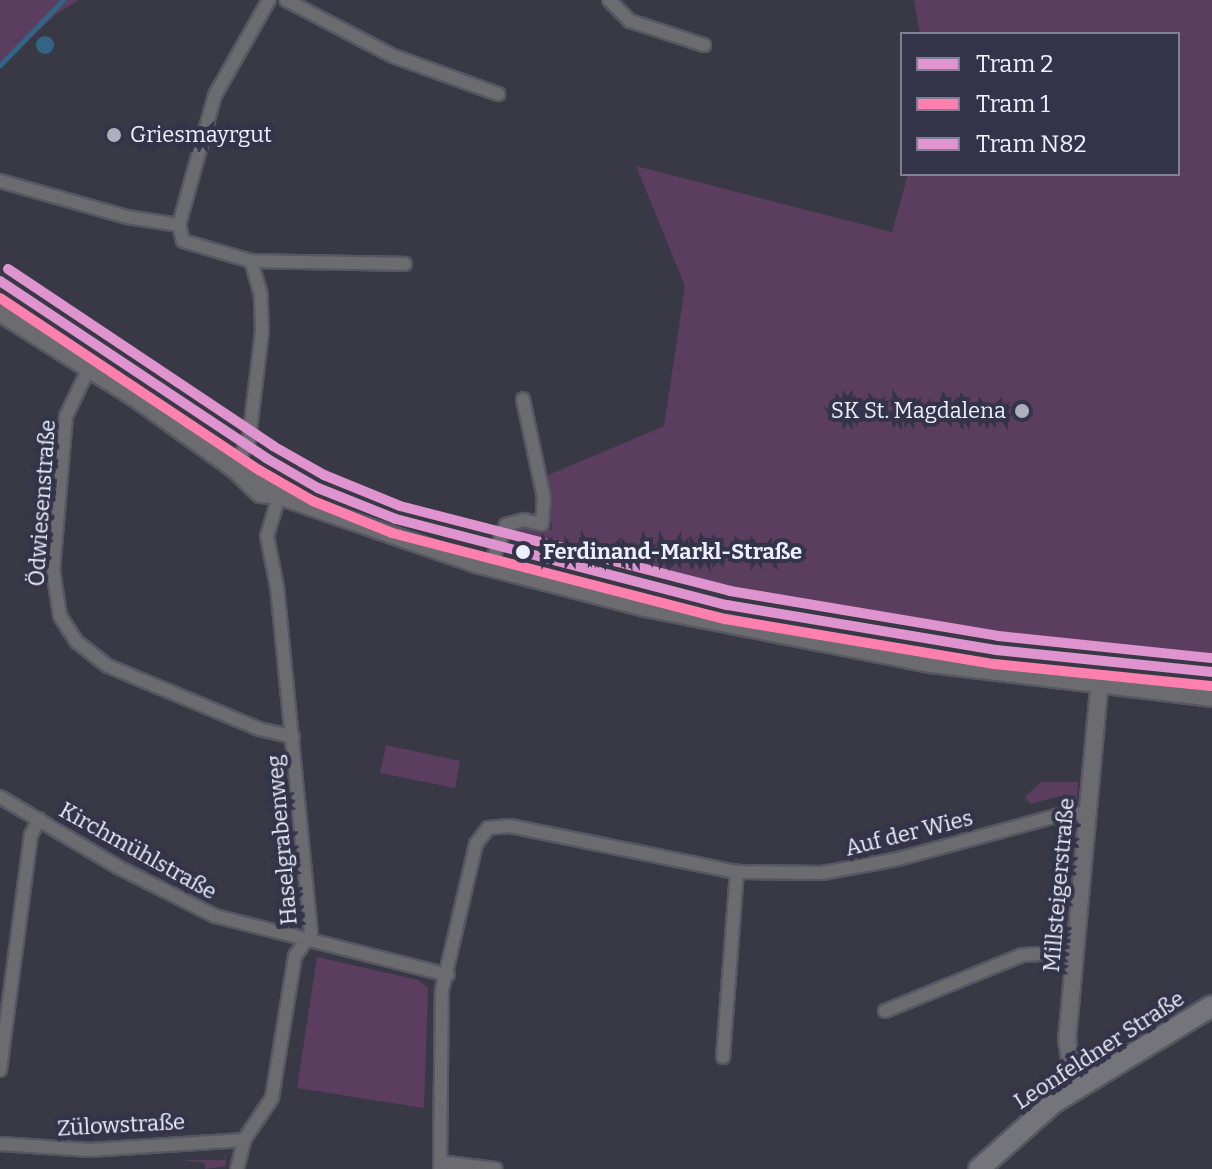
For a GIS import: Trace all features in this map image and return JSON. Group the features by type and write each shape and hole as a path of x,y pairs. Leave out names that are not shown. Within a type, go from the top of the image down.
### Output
{"main road":[{"name":"Leonfeldner Straße","path":"979,1169 1026,1124 1081,1085 1212,1006"}],"street":[{"path":"269,0 215,95 179,225 189,246 251,261 405,264"},
{"path":"286,0 393,56 498,94"},
{"path":"609,0 630,21 704,45"},
{"path":"0,181 127,217 179,225"},
{"path":"234,469 249,439 262,332 261,295 251,261"},
{"path":"0,313 89,368 234,469 252,490 279,496 489,568 645,608 835,648 1212,698"},
{"name":"Ödwiesenstraße","path":"89,368 66,416 53,570 60,616 77,642 108,666 259,729 293,737"},
{"path":"489,568 506,525 524,520 542,524 544,498 523,399"},
{"name":"Haselgrabenweg","path":"237,1169 244,1140 272,1098 295,956 311,933 277,587 267,536 279,496"},
{"name":"Millsteigerstraße","path":"1081,1085 1067,1054 1099,685"},
{"name":"Kirchmühlstraße","path":"0,797 118,867 215,916 305,942 448,975"},
{"name":"Auf der Wies","path":"448,975 476,844 488,828 510,826 737,872 822,873 860,868 1067,813 1088,814"},
{"path":"0,1070 31,835 39,819"},
{"path":"723,1057 737,872"},
{"path":"885,1011 1022,955 1075,952"},
{"path":"448,975 440,1018 440,1166 496,1169"},
{"name":"Zülowstraße","path":"0,1144 90,1150 244,1140"}],"shaded area":[{"path":"0,0 79,0 56,14 0,68"},
{"path":"914,0 1212,0 1212,661 861,617 648,575 506,536 517,526 552,530 546,476 664,426 685,286 636,166 892,232 907,176 1180,176 1180,32 920,32"},
{"path":"386,745 460,761 455,788 380,773"},
{"path":"1041,782 1078,782 1077,802 1062,805 1060,796 1030,804 1025,797"},
{"path":"317,957 418,980 428,988 424,1108 297,1088"},
{"path":"226,1151 226,1166 205,1169 205,1163 181,1160 225,1160"}],"water":[{"path":"45,36 54,45 45,54 36,45"}],"waterway":[{"path":"0,65 63,0"}],"tram line":[{"name":"N82","path":"8,269 273,446 324,475 400,506 730,591 998,636 1212,658"},
{"name":"2","path":"0,281 266,458 318,488 396,519 727,605 996,650 1212,672"},
{"name":"1","path":"0,298 259,470 313,501 392,533 725,619 994,664 1211,686"}],"place":[{"name":"Griesmayrgut","path":"114,135"},
{"name":"SK St. Magdalena","path":"1022,411"},
{"name":"Ferdinand-Markl-Straße","path":"523,552"}]}
